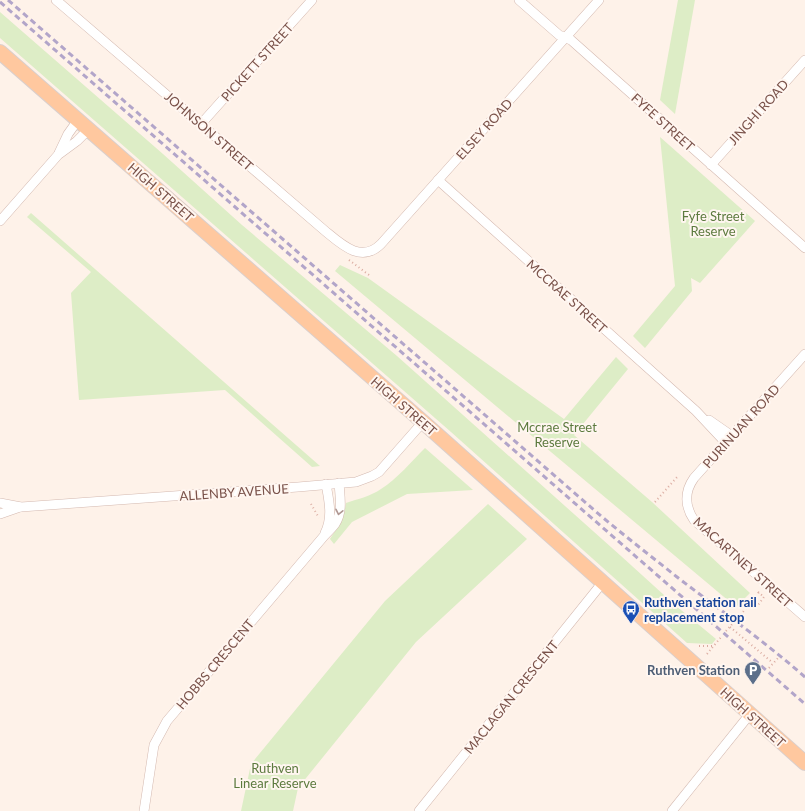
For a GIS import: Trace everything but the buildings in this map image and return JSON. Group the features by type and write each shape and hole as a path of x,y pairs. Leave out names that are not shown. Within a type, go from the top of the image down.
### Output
{"main road":[{"name":"HIGH STREET","path":"0,52 423,422 805,763"}],"street":[{"name":"JOHNSON STREET","path":"56,0 336,240 354,251 366,253"},
{"name":"PICKETT STREET","path":"201,124 312,0"},
{"name":"FYFE STREET","path":"519,0 559,35 571,40 805,248"},
{"name":"ELSEY ROAD","path":"366,253 376,249 381,244 598,0"},
{"name":"JINGHI ROAD","path":"711,165 805,60"},
{"path":"0,221 58,155 77,141 84,125"},
{"path":"58,155 68,134 84,125"},
{"name":"MCCRAE STREET","path":"438,180 729,440"},
{"name":"PURINUAN ROAD","path":"686,503 687,492 691,482 805,355"},
{"name":"ALLENBY AVENUE","path":"0,514 21,507 356,482 379,472 423,422"},
{"name":"HOBBS CRESCENT","path":"144,811 154,746 167,721 335,524 340,513 339,483"},
{"name":"HOBBS CRESCENT","path":"324,536 329,526 330,512 326,484"},
{"name":"ALLENBY AVENUE","path":"0,503 21,507"},
{"name":"MACARTNEY STREET","path":"686,503 694,520 805,617"},
{"name":"MACLAGAN CRESCENT","path":"419,811 603,582"},
{"path":"672,811 750,714"}],"path":[{"path":"655,502 678,476"},
{"path":"311,504 320,520"},
{"path":"738,618 758,592 764,597 759,605"},
{"path":"726,631 733,623"},
{"path":"730,627 773,663"},
{"path":"707,654 722,636"},
{"path":"699,646 715,646"},
{"path":"769,668 778,658"}],"green space":[{"path":"678,0 695,0 675,114 660,100"},
{"path":"0,12 242,225 397,356 675,605 716,639 712,644 687,643 451,432 0,38"},
{"name":"Fyfe Street Reserve","path":"660,137 755,221 700,283 691,278 692,291 645,348 633,336 675,286"},
{"path":"31,213 320,466 312,467 225,390 79,400 71,293 91,272 27,217"},
{"name":"Mccrae Street Reserve","path":"340,265 368,278 564,419 616,357 628,369 574,435 652,502 750,593 736,607 335,271"},
{"path":"425,448 473,490 407,494 352,522 334,544 330,539 342,518 346,503 373,494 387,485 399,475"},
{"name":"Ruthven Linear Reserve","path":"488,504 527,539 416,642 298,788 293,811 241,811 251,764 385,601"}],"railway":[{"path":"8,0 601,516 677,577 758,638 805,677"},
{"path":"0,2 805,704"}],"place":[{"name":"Ruthven station rail replacement stop","path":"631,624"},
{"name":"Ruthven Station","path":"753,685"}]}
